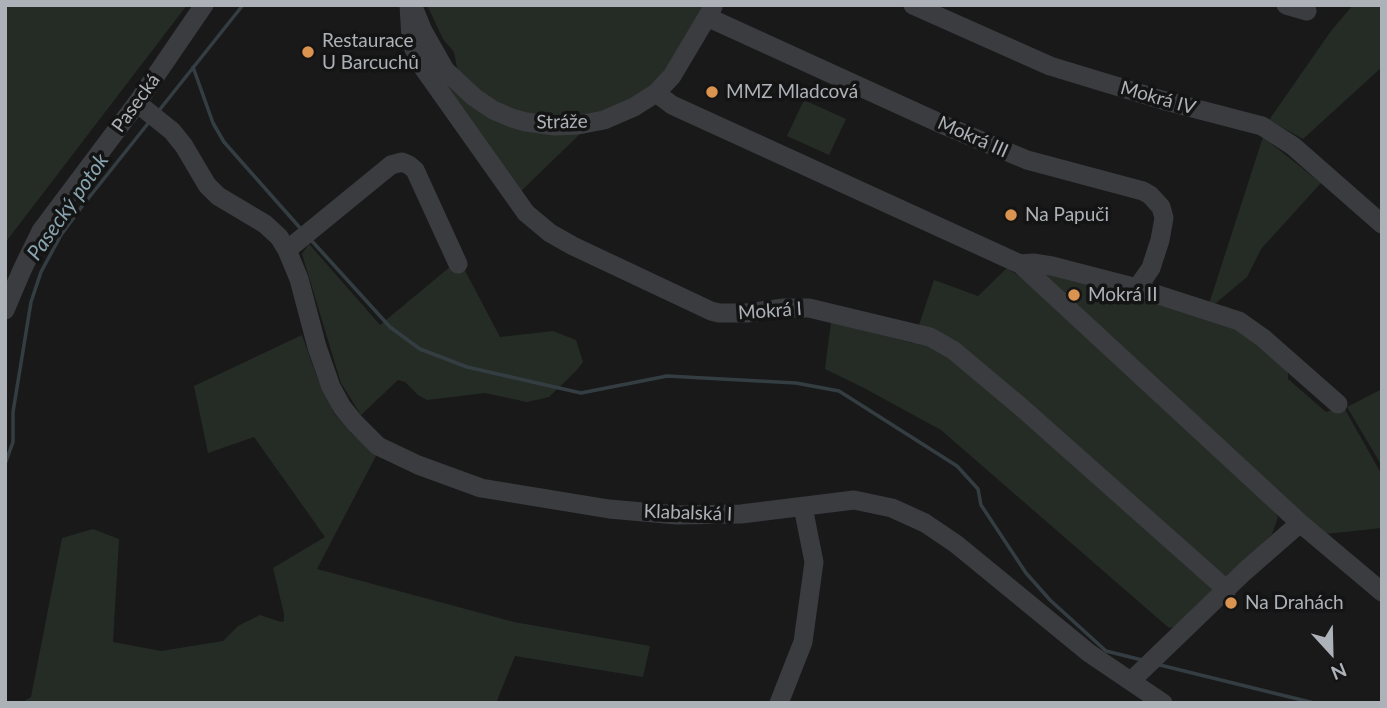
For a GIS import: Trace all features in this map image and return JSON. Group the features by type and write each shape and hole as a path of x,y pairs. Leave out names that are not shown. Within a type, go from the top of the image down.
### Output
{"street":[{"name":"Pasecká","path":"5,310 41,231 142,107 204,5"},
{"name":"Stráže","path":"411,5 445,70 474,97 512,118 555,126 588,123 619,115 656,93 672,76 711,11"},
{"name":"Mokrá I","path":"411,5 411,39 424,69 526,213 550,233 711,311 747,313 784,308 809,309 930,337 953,350 1021,407 1227,590"},
{"name":"Mokrá IV","path":"914,5 1050,65 1262,127 1293,146 1382,224"},
{"path":"1286,5 1307,11"},
{"name":"Mokrá III","path":"711,11 946,126 1027,160 1150,195 1161,207 1164,218 1151,268 1137,288"},
{"path":"656,93 672,105 1020,264 1300,523 1382,592"},
{"name":"Klabalská I","path":"142,107 178,138 207,185 218,196 265,224 279,237 301,239 299,279 331,387 342,407 378,446 418,466 481,488 609,509 677,515 741,514 854,500 892,508 925,523 956,544 1089,653 1163,703"},
{"path":"301,239 391,165 402,162 415,170 458,264"},
{"path":"1020,264 1052,266 1137,288 1239,321 1263,338 1338,404"},
{"path":"779,703 803,642 814,562 803,507"},
{"path":"1131,681 1244,572 1300,523"}],"shaded area":[{"path":"5,5 187,5 5,243"},
{"path":"427,5 705,5 665,73 652,86 616,110 560,121 510,112 459,78 454,52 443,39"},
{"path":"1353,5 1382,5 1382,67 1303,139 1269,120 1331,31"},
{"path":"417,33 455,89 583,131 518,194 456,109"},
{"path":"804,100 846,119 829,155 787,136"},
{"path":"1263,137 1321,183 1261,249 1247,277 1216,303 1209,304"},
{"path":"309,244 380,325 451,266 462,265 500,337 553,331 576,340 583,362 549,397 527,402 485,393 427,400 405,382 398,380 361,415 341,383 302,254"},
{"path":"1039,267 1170,303 1247,334 1288,369 1288,379 1326,412 1343,406 1382,475 1382,528 1325,534 1037,273"},
{"path":"1007,268 1029,283 1270,506 1278,517 1272,534 1180,626 1169,628 941,430 825,369 831,322 913,343 934,280 978,296"},
{"path":"302,335 334,413 352,434 378,452 317,569 514,622 650,646 643,677 515,656 496,703 21,703 31,697 62,538 93,529 119,539 113,642 161,651 223,641 238,626 260,615 284,621 273,568 325,537 254,437 208,453 194,386"},
{"path":"1382,389 1382,466 1347,407"}],"waterway":[{"name":"Pasecký potok","path":"157,113 243,5"},
{"path":"193,67 213,123 224,142 301,229"},
{"name":"Pasecký potok","path":"5,464 13,442 13,412 31,302 41,272 61,235 150,121"},
{"path":"311,240 390,327 420,349 467,367 581,393 667,376 796,383 839,391 957,466 978,489 981,505 1026,573 1050,600 1106,651 1142,660"},
{"path":"1160,665 1314,703"}],"place":[{"name":"Restaurace U Barcuchů","path":"308,52"},
{"name":"MMZ Mladcová","path":"712,92"},
{"name":"Na Papuči","path":"1011,215"},
{"name":"Mokrá II","path":"1074,295"},
{"name":"Na Drahách","path":"1231,603"}]}
